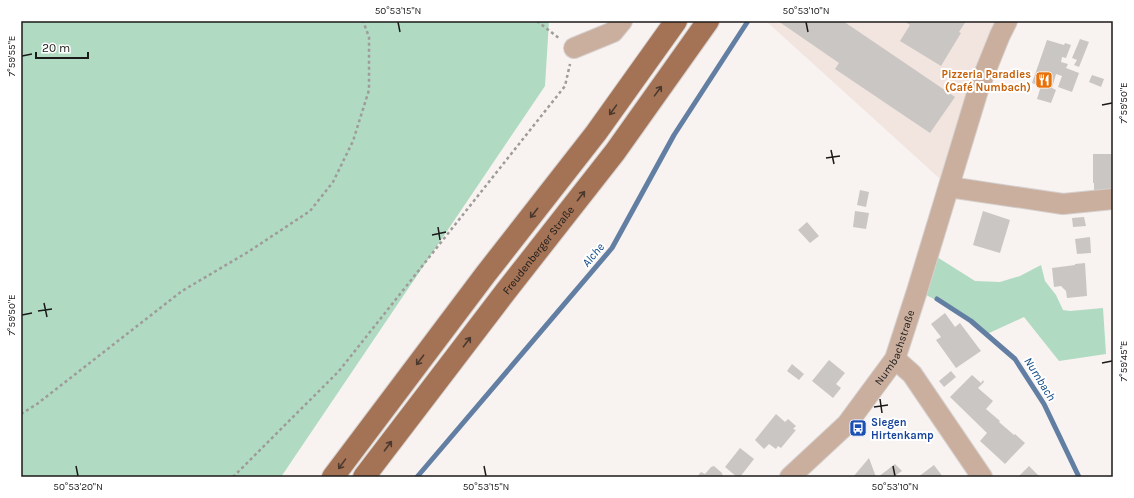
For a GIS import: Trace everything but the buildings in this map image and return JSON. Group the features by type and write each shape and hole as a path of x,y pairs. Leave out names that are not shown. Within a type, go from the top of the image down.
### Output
{"main road":[{"path":"333,477 485,275 596,133 676,21"},
{"name":"Freudenberger Straße","path":"364,477 506,291 615,152 708,21"}],"street":[{"path":"574,48 613,32 622,21"},
{"name":"Numbachstraße","path":"790,477 847,424 895,359 979,87 1000,36 1008,21"},
{"path":"949,187 1063,204 1113,199"},
{"path":"895,359 912,374 982,477"}],"path":[{"path":"21,414 42,400 182,291 248,252 310,211 333,182 353,141 369,90 369,36 363,21"},
{"path":"233,477 339,371 565,86 574,48 537,21"}],"shaded area":[{"path":"766,21 1007,21 949,187"}],"green space":[{"path":"21,21 549,21 545,86 281,477 21,477"},
{"path":"929,252 975,281 1000,282 1020,276 1041,265 1045,281 1056,295 1063,310 1070,311 1103,308 1106,354 1059,361 1024,317 987,334 954,310 917,291"}],"waterway":[{"name":"Alche","path":"417,477 612,248 674,135 748,21"},
{"name":"Numbach","path":"937,299 971,321 1015,359 1044,404 1079,477"}],"place":[{"name":"Pizzeria Paradies (Café Numbach)","path":"1044,80"},
{"name":"Siegen Hirtenkamp","path":"858,428"}]}
